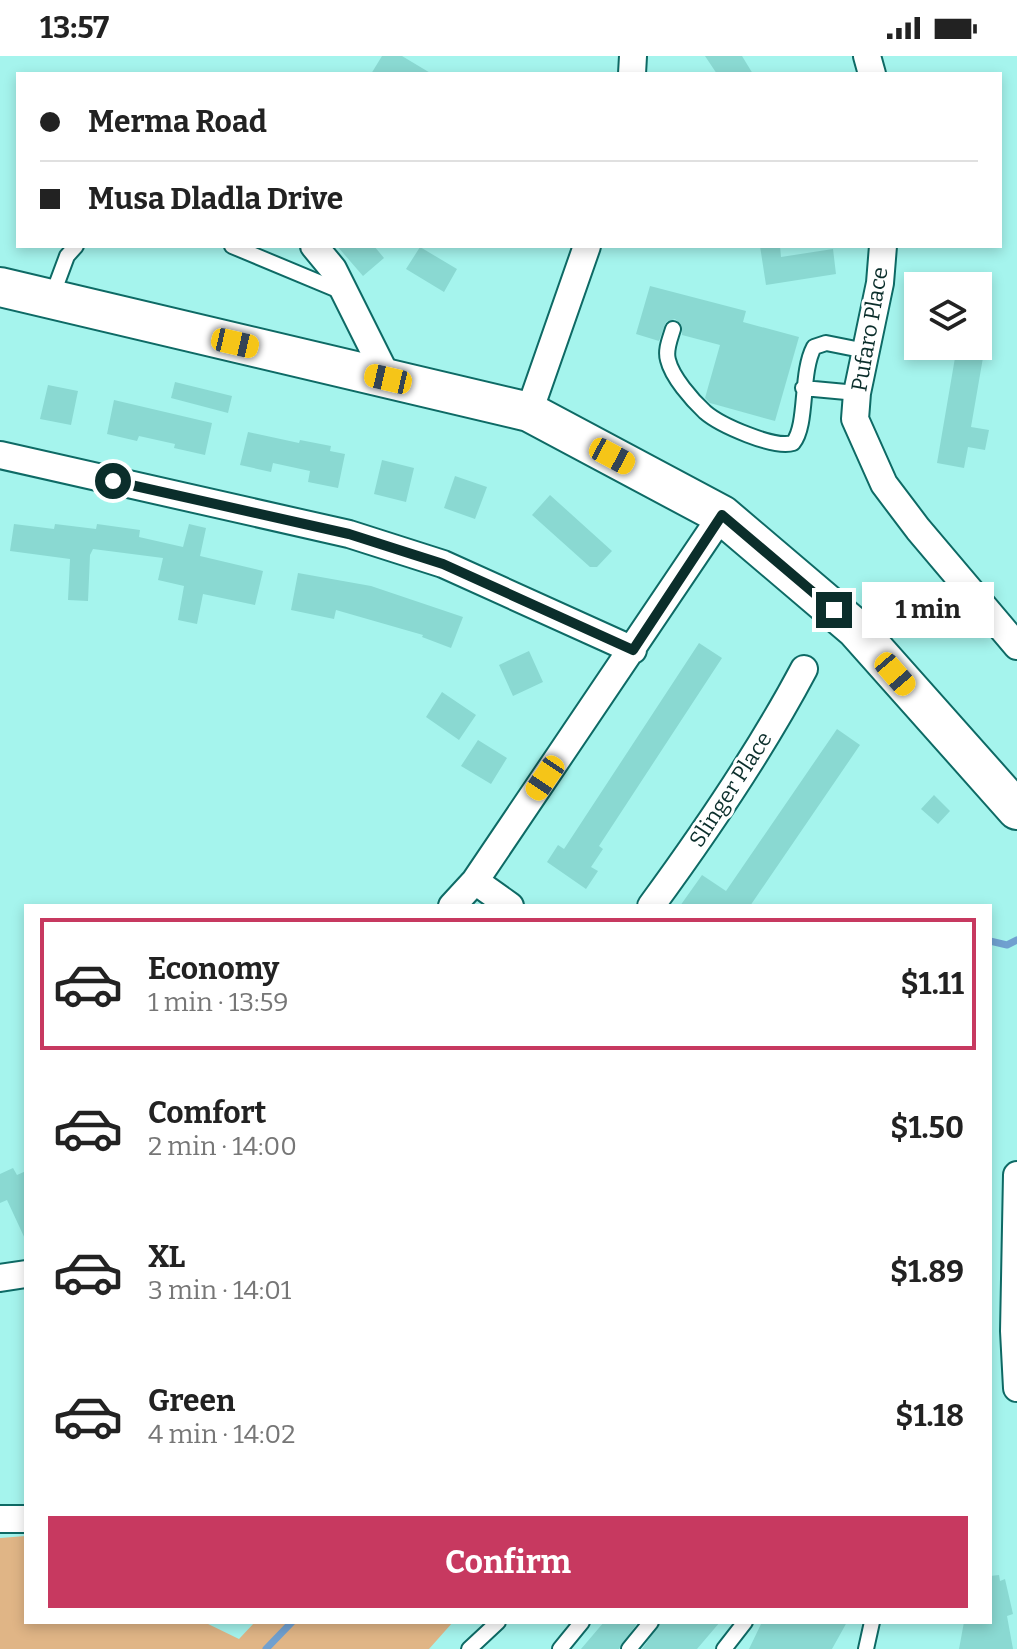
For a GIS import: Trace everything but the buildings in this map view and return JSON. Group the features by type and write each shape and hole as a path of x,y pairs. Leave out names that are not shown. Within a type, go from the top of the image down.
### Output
{"street":[{"path":"316,248 333,269 388,379"},
{"path":"529,412 586,248"},
{"name":"Pufaro Place","path":"883,248 880,283 857,393 855,419 884,484 1017,646"},
{"path":"0,287 529,412 722,515 856,629 1017,810"},
{"path":"0,455 376,543 443,564 633,650"},
{"path":"454,904 475,881 722,515"},
{"name":"Slinger Place","path":"652,904 693,848 804,669"},
{"path":"475,881 507,904"},
{"path":"1017,1175 1014,1331 1017,1388"},
{"path":"0,1278 24,1274"},
{"path":"0,1519 24,1519"}],"lane":[{"path":"51,299 62,269 75,248"},
{"path":"237,248 345,292"},
{"path":"673,329 667,356 672,371 706,413 735,430 782,445 793,443 800,432 803,388 811,351 817,345 826,343 866,351"},
{"path":"803,388 857,393"},
{"path":"473,1647 496,1624"},
{"path":"560,1649 580,1624"},
{"path":"629,1649 649,1624"},
{"path":"724,1649 743,1624"},
{"path":"866,1649 872,1624"}],"shaded area":[{"path":"24,1536 24,1624 208,1624 239,1639 253,1624 451,1624 429,1649 0,1649 0,1538"}],"waterway":[{"path":"992,941 1007,945 1017,940"},
{"path":"266,1649 290,1624"}],"route":[{"path":"113,481 349,534 443,564 633,650 722,515 834,610"}]}
